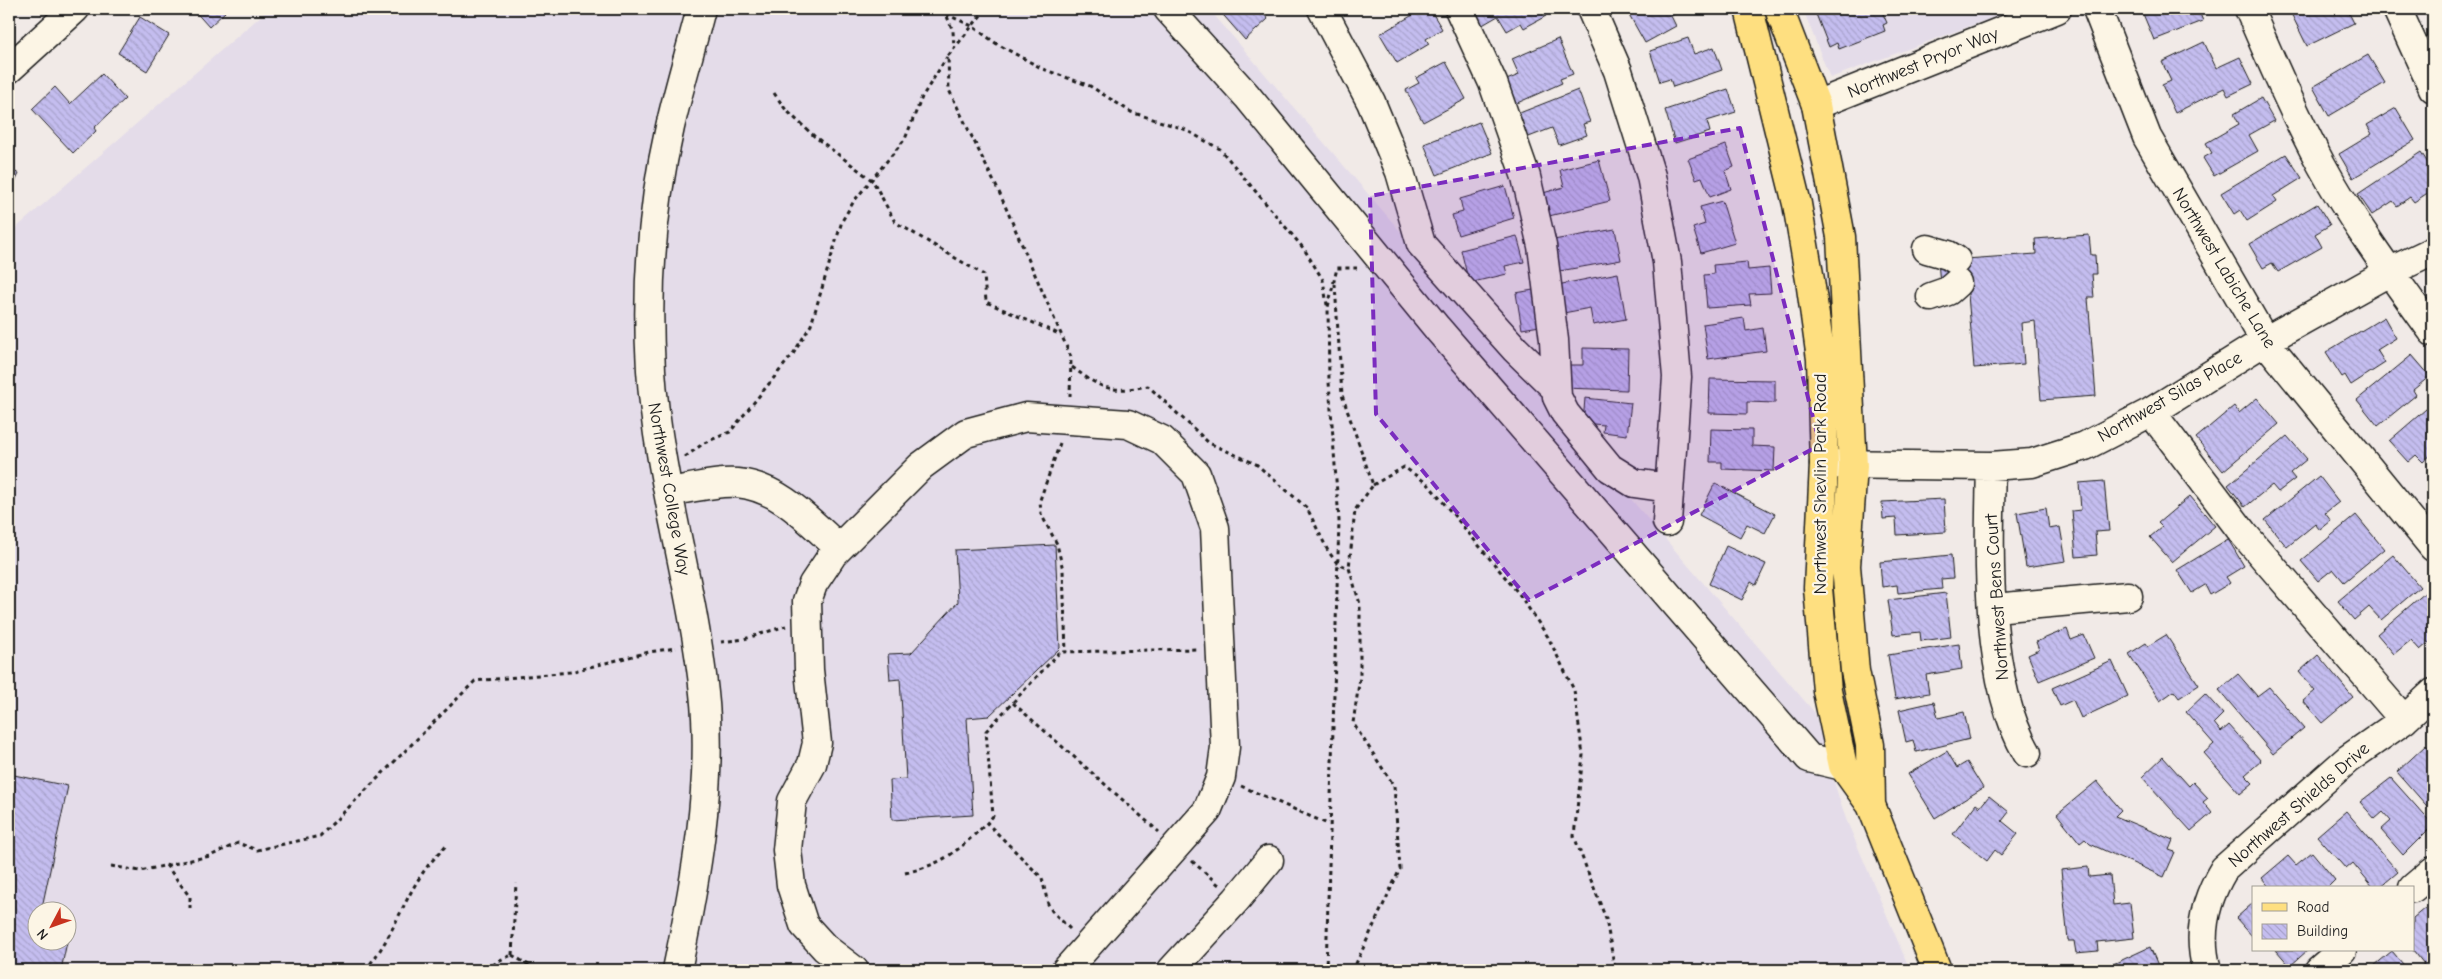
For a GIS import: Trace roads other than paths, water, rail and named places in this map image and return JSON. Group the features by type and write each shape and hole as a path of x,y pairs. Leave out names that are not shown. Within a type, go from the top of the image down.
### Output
{"main road":[{"name":"Northwest Shevlin Park Road","path":"1749,9 1797,204 1821,359 1824,464 1818,588 1827,691 1844,766 1871,805 1937,970"},
{"name":"Northwest Shevlin Park Road","path":"1779,9 1816,105 1841,237 1854,466 1846,566 1855,671 1870,745 1871,805"}],"street":[{"path":"9,69 75,9"},
{"name":"Northwest College Way","path":"677,970 698,855 704,789 705,696 698,645 654,416 649,307 655,208 670,127 701,9"},
{"path":"1168,9 1247,96 1389,269 1809,758 1844,766"},
{"path":"1322,9 1374,111 1400,172 1421,244 1515,349 1556,389"},
{"path":"1459,9 1493,83 1526,177 1544,256 1554,340 1556,389 1565,413 1610,468 1634,482 1669,488"},
{"path":"1591,9 1618,71 1651,176 1667,262 1677,377 1667,522"},
{"name":"Northwest Pryor Way","path":"1816,105 2057,9"},
{"name":"Northwest Labiche Lane","path":"2097,9 2146,137 2265,342 2433,547"},
{"path":"2249,9 2274,67 2321,165 2389,272 2433,332"},
{"path":"2397,9 2433,88"},
{"path":"1927,249 1948,254 1956,271 1948,291 1931,297"},
{"name":"Northwest Silas Place","path":"1824,464 1854,466 1991,466 2032,462 2085,446 2151,412 2265,342 2389,272 2433,251"},
{"path":"2151,412 2243,533 2404,720"},
{"path":"854,970 825,948 804,925 791,885 787,850 792,801 812,764 817,743 809,670 807,601 813,584 840,548 921,466 966,433 1026,417 1128,424 1162,440 1196,474 1215,528 1222,648 1225,748 1221,777 1207,811 1066,970"},
{"name":"Northwest Bens Court","path":"1991,466 1989,545 2004,693 2010,717 2027,753"},
{"path":"666,481 736,482 764,488 793,506 840,548"},
{"path":"1994,608 2128,596"},
{"name":"Northwest Shields Drive","path":"2207,970 2202,952 2205,908 2213,887 2224,869 2348,758 2404,720 2433,693"},
{"path":"1172,970 1236,900 1269,860"},
{"path":"2414,887 2433,870"},
{"path":"2319,970 2340,952"}]}
